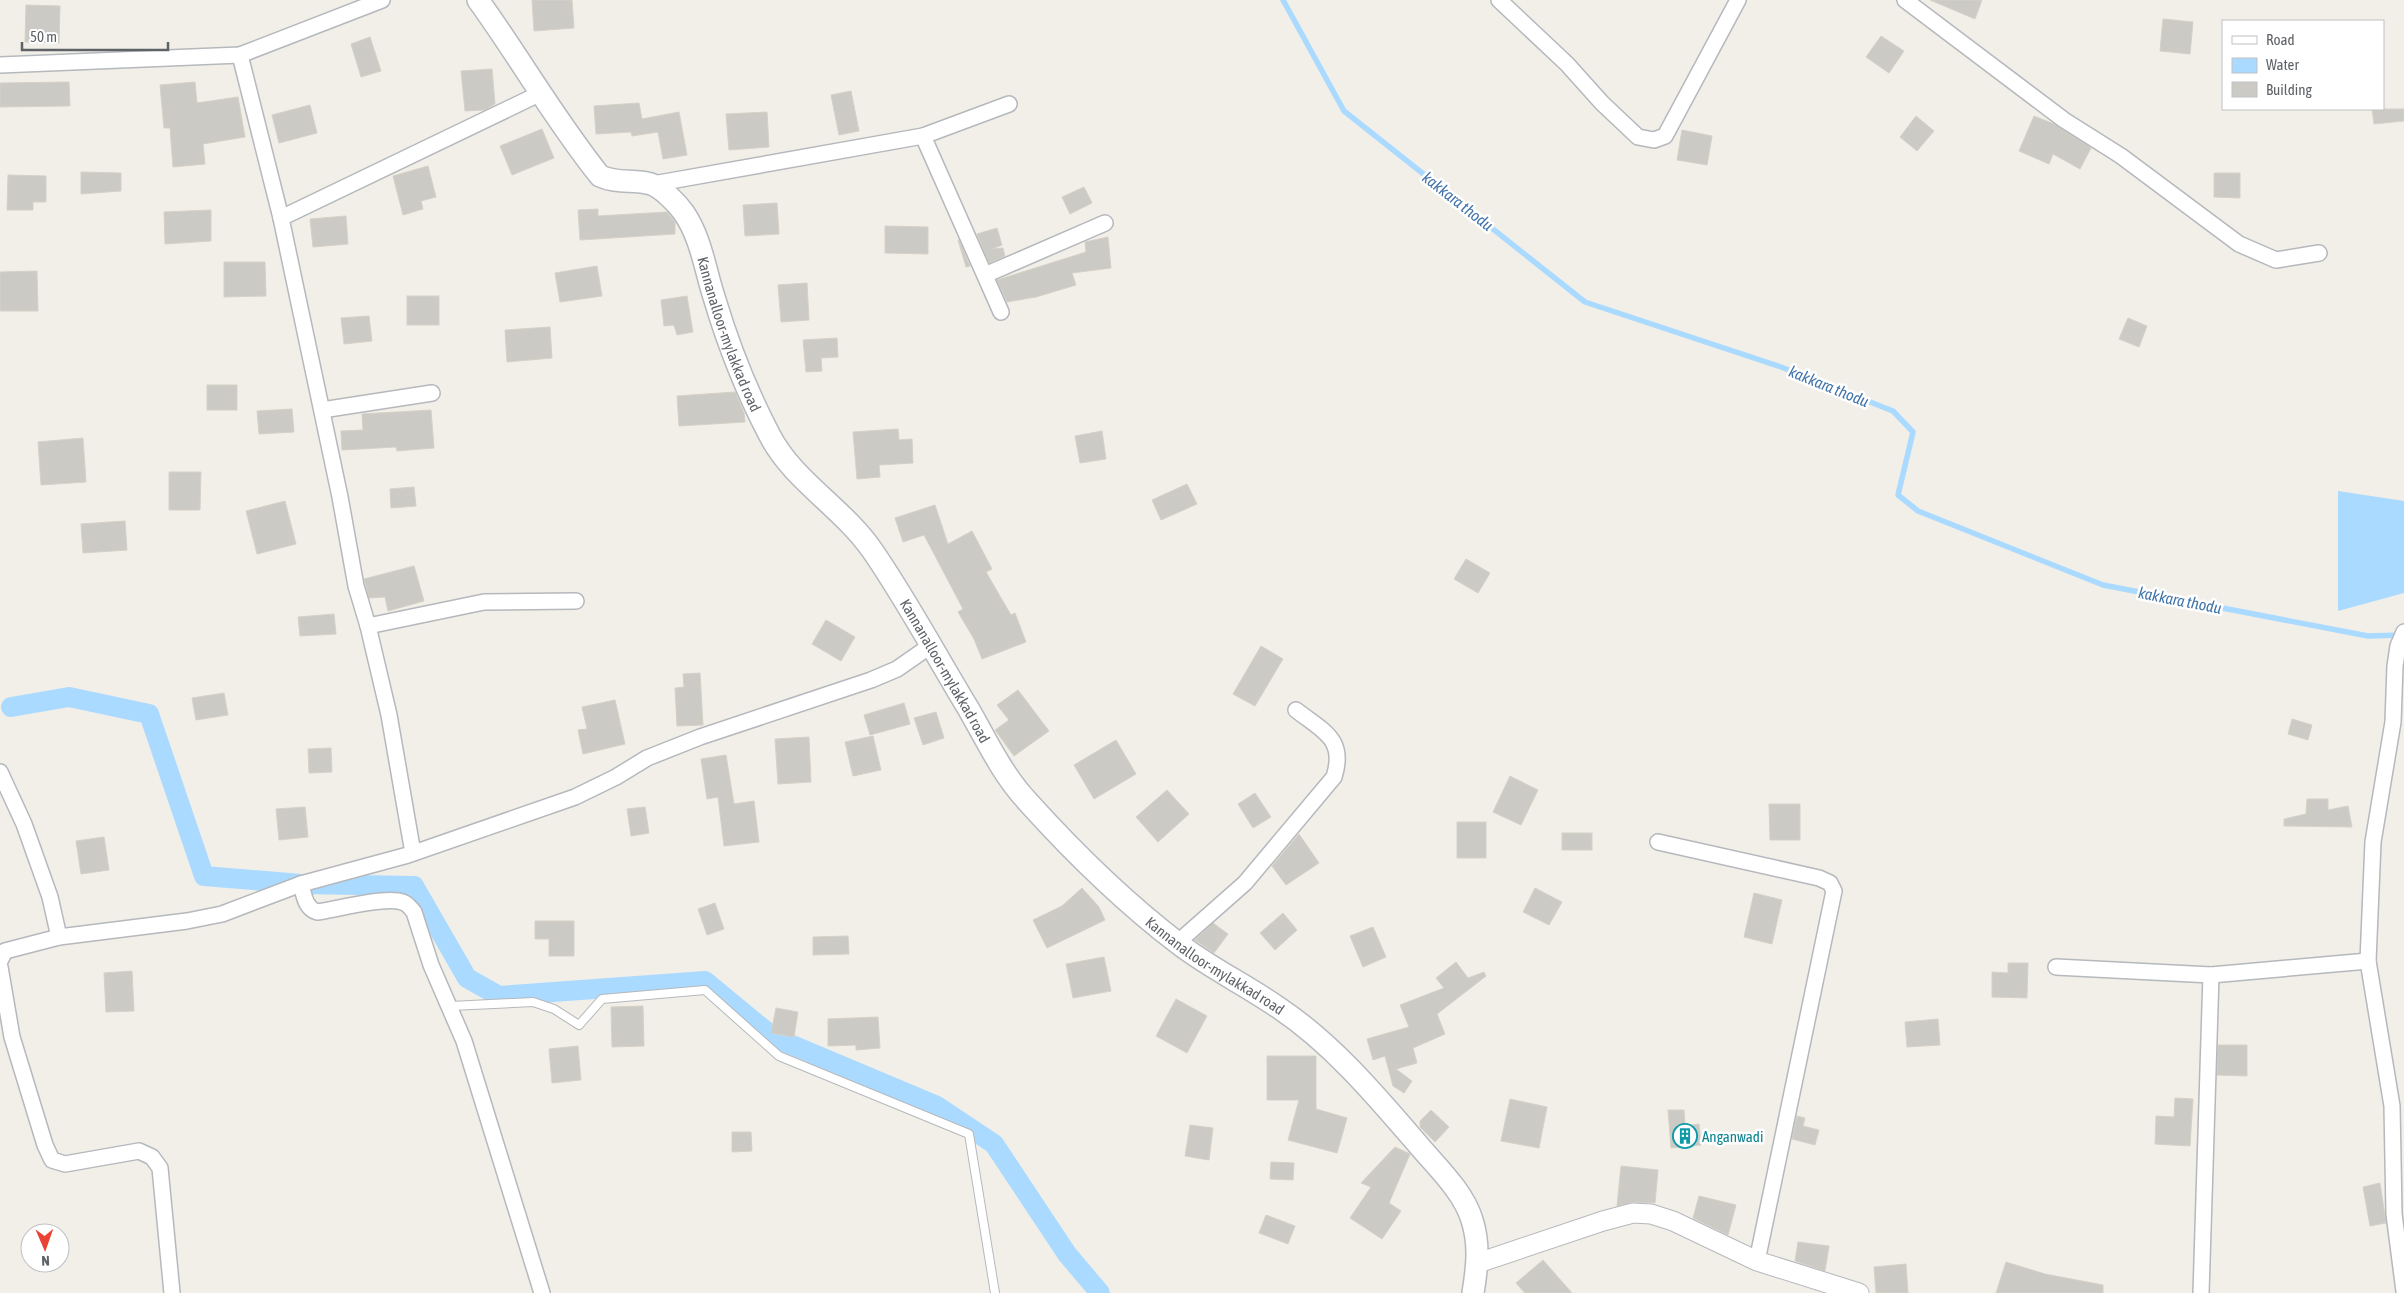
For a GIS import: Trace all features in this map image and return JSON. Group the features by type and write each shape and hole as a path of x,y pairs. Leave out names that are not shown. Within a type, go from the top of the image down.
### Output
{"main road":[{"path":"478,0 541,93 551,111 600,176 612,181 653,184"},
{"name":"Kannanalloor-mylakkad road","path":"653,184 684,213 695,234 737,366 770,438 797,472 854,525 878,559 970,712 993,754 1019,792 1086,864 1177,943 1200,961 1278,1007 1318,1038 1357,1076 1452,1184 1471,1216 1477,1240 1478,1263 1473,1293"}],"street":[{"path":"0,65 240,55 382,0"},
{"path":"1499,0 1567,64 1602,103 1638,137 1654,140 1666,136 1738,0"},
{"path":"1904,0 2064,120 2121,156 2239,244 2276,260 2319,253"},
{"path":"240,55 281,218 322,410 356,586 368,626 389,715 413,853"},
{"path":"281,218 541,93"},
{"path":"653,184 924,136 1009,104"},
{"path":"924,136 1001,312"},
{"path":"985,275 1105,223"},
{"path":"322,410 432,393"},
{"path":"368,626 484,602 576,601"},
{"path":"2404,632 2398,646 2395,666 2393,722 2372,842 2368,961 2392,1106 2394,1214 2404,1291"},
{"path":"0,961 5,951 59,937 187,921 222,914 301,884 354,871 413,853 575,797 616,777 647,758 700,737 871,680 897,669 930,646"},
{"path":"1177,943 1245,883 1334,777 1338,763 1337,748 1331,739 1296,710"},
{"path":"0,772 24,824 50,897 59,937"},
{"path":"1658,842 1819,878 1830,883 1834,891 1757,1261"},
{"path":"301,884 305,901 311,910 316,912 386,901 399,901 408,904 414,912 431,964 464,1041 542,1293"},
{"path":"2056,967 2211,974 2368,961"},
{"path":"0,967 12,1037 45,1145 52,1160 65,1164 139,1151 152,1157 160,1168 172,1293"},
{"path":"2201,1293 2211,974"},
{"path":"1478,1263 1602,1220 1632,1213 1651,1214 1673,1221 1757,1261 1859,1293"}],"lane":[{"path":"450,1006 534,1002 554,1009 579,1025 602,999 705,990 779,1056 969,1134 996,1293"}],"water":[{"path":"2338,491 2404,501 2404,593 2338,611"}],"building":[{"path":"532,0 572,0 574,28 534,31"},
{"path":"1930,0 1982,0 1975,19"},
{"path":"26,5 60,6 59,43 25,42"},
{"path":"2163,19 2193,22 2190,54 2160,51"},
{"path":"1881,36 1904,51 1889,73 1866,57"},
{"path":"370,37 381,71 361,77 351,44"},
{"path":"492,69 495,104 485,110 465,111 461,71"},
{"path":"69,82 70,106 0,107 0,83"},
{"path":"195,82 197,103 238,97 245,137 203,144 205,164 173,167 170,128 164,128 160,85"},
{"path":"851,91 859,131 839,135 831,95"},
{"path":"639,103 642,119 679,112 687,155 663,159 658,132 632,136 631,132 596,134 594,106"},
{"path":"310,105 317,133 279,143 272,115"},
{"path":"2404,109 2404,121 2374,124 2372,110"},
{"path":"767,112 769,147 729,150 726,114"},
{"path":"1916,116 1934,131 1917,151 1900,137"},
{"path":"2034,116 2054,124 2091,148 2080,169 2053,154 2049,164 2019,151"},
{"path":"542,129 554,158 512,175 500,146"},
{"path":"1682,130 1712,136 1707,165 1677,160"},
{"path":"428,166 436,197 421,201 423,209 403,215 393,176"},
{"path":"81,172 121,173 121,191 81,194"},
{"path":"2214,173 2240,173 2240,198 2214,197"},
{"path":"8,175 46,176 46,202 33,202 33,210 7,210"},
{"path":"1084,187 1092,203 1070,214 1062,197"},
{"path":"777,203 779,234 745,236 743,205"},
{"path":"598,209 598,216 667,212 675,222 675,234 580,240 578,210"},
{"path":"211,210 211,241 165,244 164,212"},
{"path":"346,216 348,244 313,247 310,219"},
{"path":"885,226 928,227 928,254 885,253"},
{"path":"997,228 1002,245 992,249 1003,248 1005,256 989,263 977,234"},
{"path":"1108,237 1111,268 1072,273 1076,285 1036,297 1007,302 997,280 1086,252 1085,242"},
{"path":"959,240 970,266 966,267"},
{"path":"224,262 265,262 266,296 224,297"},
{"path":"597,266 602,296 560,302 555,273"},
{"path":"37,271 38,311 0,311 0,272"},
{"path":"807,283 809,320 781,322 778,285"},
{"path":"407,296 439,296 439,325 407,325"},
{"path":"687,296 693,332 677,335 674,325 664,326 661,300"},
{"path":"369,316 372,341 344,344 341,318"},
{"path":"2128,318 2147,326 2139,347 2119,339"},
{"path":"550,327 552,358 507,362 505,330"},
{"path":"837,338 838,357 821,358 822,371 806,372 803,340"},
{"path":"207,385 237,385 237,410 207,410"},
{"path":"735,392 744,413 745,422 679,426 677,396"},
{"path":"292,409 294,432 259,434 257,411"},
{"path":"431,410 434,448 397,451 396,447 342,450 341,431 363,430 362,414"},
{"path":"898,429 899,440 912,439 913,463 879,465 880,477 857,479 853,432"},
{"path":"1102,431 1106,459 1080,463 1075,436"},
{"path":"83,438 86,482 41,485 38,442"},
{"path":"169,472 201,472 200,510 169,510"},
{"path":"1187,484 1197,504 1161,520 1152,500"},
{"path":"414,487 416,506 391,508 390,489"},
{"path":"285,501 296,544 257,554 246,511"},
{"path":"935,505 948,544 972,531 992,569 986,572 1011,615 1015,613 1026,642 982,659 974,639 958,612 963,609 924,535 903,542 895,518"},
{"path":"125,521 127,550 83,553 81,524"},
{"path":"1466,559 1490,573 1478,593 1454,579"},
{"path":"414,566 424,601 388,611 385,597 369,598 364,579"},
{"path":"334,614 336,634 300,636 298,617"},
{"path":"826,620 855,637 841,661 812,644"},
{"path":"1261,646 1283,659 1255,706 1233,694"},
{"path":"700,673 703,725 677,726 675,688 684,687 683,674"},
{"path":"1018,690 1049,731 1014,756 995,730 1009,720 997,705"},
{"path":"224,693 228,715 196,720 192,698"},
{"path":"615,700 625,744 583,754 578,730 587,729 582,707"},
{"path":"904,703 910,724 870,735 864,715"},
{"path":"936,712 944,738 923,745 914,718"},
{"path":"2292,719 2312,725 2308,740 2288,734"},
{"path":"873,736 881,770 853,776 845,742"},
{"path":"809,737 811,782 778,784 775,739"},
{"path":"1116,740 1136,774 1094,799 1074,765"},
{"path":"331,748 332,772 309,773 308,749"},
{"path":"726,755 734,804 754,801 759,842 724,846 718,797 707,799 701,759"},
{"path":"1510,776 1538,790 1521,825 1493,812"},
{"path":"1167,790 1189,814 1158,842 1136,817"},
{"path":"1255,793 1271,817 1253,828 1238,804"},
{"path":"2307,799 2328,799 2328,810 2348,806 2352,827 2284,826 2284,819 2306,814"},
{"path":"1769,804 1800,804 1800,840 1770,840"},
{"path":"305,807 308,837 279,840 276,809"},
{"path":"645,807 649,833 631,836 627,809"},
{"path":"1457,822 1486,822 1486,858 1457,858"},
{"path":"1562,833 1592,833 1592,850 1562,850"},
{"path":"1299,834 1319,863 1286,885 1272,866"},
{"path":"104,837 109,870 81,874 76,841"},
{"path":"1082,888 1099,907 1105,920 1047,948 1033,920 1062,906"},
{"path":"1535,888 1562,902 1549,925 1523,912"},
{"path":"1754,893 1782,900 1772,944 1744,937"},
{"path":"715,903 724,929 707,935 698,909"},
{"path":"1283,913 1297,930 1275,950 1260,933"},
{"path":"535,921 574,921 574,956 549,956 549,939 535,939"},
{"path":"1213,923 1228,934 1214,953 1195,940"},
{"path":"1373,927 1386,957 1363,967 1350,936"},
{"path":"848,936 849,954 813,955 813,937"},
{"path":"1104,957 1111,991 1073,998 1066,964"},
{"path":"1456,962 1468,978 1484,972 1486,976 1437,1014 1445,1034 1413,1048 1417,1063 1396,1069 1412,1081 1404,1093 1393,1086 1385,1056 1373,1060 1367,1039 1409,1027 1400,1005 1444,988 1436,978"},
{"path":"2008,963 2028,963 2027,998 1992,997 1992,972 2008,973"},
{"path":"132,971 134,1011 106,1012 104,973"},
{"path":"1176,999 1207,1016 1187,1053 1156,1036"},
{"path":"643,1006 644,1046 612,1047 611,1007"},
{"path":"776,1008 798,1012 794,1037 771,1033"},
{"path":"878,1017 880,1048 856,1050 856,1045 828,1046 828,1019"},
{"path":"1938,1019 1940,1045 1907,1047 1905,1022"},
{"path":"2218,1045 2247,1045 2247,1076 2217,1075"},
{"path":"578,1046 581,1080 552,1083 549,1049"},
{"path":"1267,1056 1316,1056 1316,1109 1347,1118 1337,1153 1288,1140 1299,1100 1267,1100"},
{"path":"2175,1098 2193,1099 2190,1146 2155,1144 2156,1116 2174,1117"},
{"path":"1510,1099 1547,1107 1539,1148 1501,1141"},
{"path":"1431,1110 1449,1127 1435,1142 1420,1127 1420,1121"},
{"name":"Anganwadi","path":"1668,1110 1684,1110 1685,1126 1699,1124 1701,1145 1671,1148"},
{"path":"1797,1116 1805,1118 1803,1126 1819,1130 1815,1145 1792,1139"},
{"path":"1190,1125 1213,1128 1209,1160 1185,1156"},
{"path":"732,1132 751,1132 752,1151 732,1152"},
{"path":"1395,1147 1410,1154 1389,1203 1401,1211 1382,1239 1350,1218 1371,1187 1361,1183"},
{"path":"1271,1162 1294,1163 1293,1180 1270,1179"},
{"path":"1621,1166 1658,1170 1655,1203 1633,1202 1617,1206"},
{"path":"2380,1183 2386,1223 2370,1226 2363,1187"},
{"path":"1699,1196 1736,1205 1728,1235 1693,1218"},
{"path":"1266,1215 1295,1226 1288,1244 1259,1233"},
{"path":"1798,1242 1829,1246 1825,1271 1795,1261"},
{"path":"1543,1260 1572,1293 1525,1293 1516,1283"},
{"path":"2006,1262 2045,1274 2103,1285 2103,1293 1996,1293"},
{"path":"1906,1264 1908,1293 1876,1293 1874,1267"}],"waterway":[{"name":"kakkara thodu","path":"1283,0 1344,111 1585,302 1781,367 1893,411 1913,432 1898,495 1918,511 2103,585 2368,636 2402,635"},
{"path":"11,707 69,697 149,714 204,876 301,884 414,886 467,978 499,996 705,981 773,1037 937,1106 994,1144 1067,1254 1100,1293"}],"place":[{"name":"Anganwadi","path":"1685,1136"}]}
